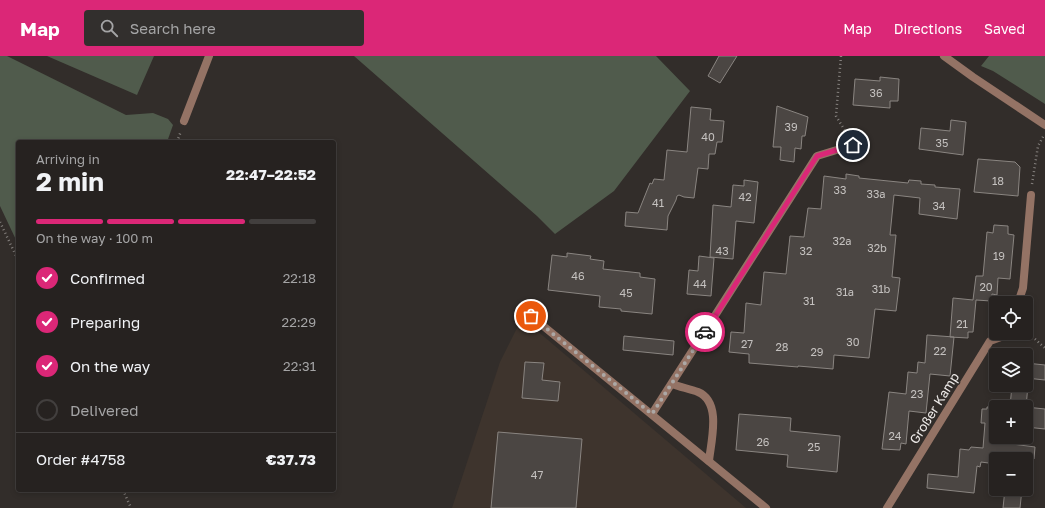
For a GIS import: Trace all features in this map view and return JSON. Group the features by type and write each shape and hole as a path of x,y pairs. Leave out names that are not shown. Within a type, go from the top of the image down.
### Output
{"street":[{"path":"184,121 209,56"},
{"path":"944,56 973,77 1045,124"},
{"path":"652,414 817,156 853,145"},
{"path":"1020,296 1023,288 1031,195"},
{"path":"531,316 766,508"},
{"name":"Großer Kamp","path":"887,508 990,341 993,340"},
{"path":"672,384 700,393 709,402 714,413 709,461"}],"path":[{"path":"841,56 836,116 853,145"},
{"path":"1031,195 1038,146 1045,133"},
{"path":"0,222 16,256"},
{"path":"1033,337 1045,348"},
{"path":"124,492 131,508"}],"shaded area":[{"path":"522,318 746,508 452,508 500,362"}],"green space":[{"path":"0,56 7,56 126,115 153,113 168,119 173,125 168,140 16,140 16,240 0,206"},
{"path":"47,56 154,56 137,95"},
{"path":"354,56 656,56 690,91 614,191 555,234 537,216"},
{"path":"989,56 1045,56 1045,104 993,71 981,66"}],"building":[{"path":"719,56 737,56 720,83 708,76"},
{"path":"880,77 899,79 898,101 890,101 890,108 853,105 855,79 880,81"},
{"path":"777,106 808,117 805,136 802,136 801,149 795,148 794,162 780,160 781,147 773,147"},
{"path":"691,107 711,109 710,120 724,121 722,142 717,142 715,154 709,154 708,169 698,168 694,198 679,195 677,196 668,216 667,230 625,226 626,212 638,213 650,183 652,184 654,179 664,180 667,150 687,152"},
{"path":"951,120 966,122 963,155 919,149 921,128 950,131"},
{"path":"978,159 1015,162 1020,167 1018,196 974,192"},
{"path":"846,174 859,176 859,178 908,183 909,180 921,181 921,184 935,185 935,187 960,189 957,219 919,214 920,198 894,195 890,235 896,235 892,277 900,278 896,311 875,309 869,358 834,355 833,369 749,363 749,354 729,352 731,332 744,333 746,303 761,305 764,272 786,274 790,236 804,237 808,208 821,209 824,176 846,179"},
{"path":"744,180 758,182 754,223 736,221 733,259 710,257 713,205 731,207 733,185 744,186"},
{"path":"994,225 1008,226 1008,234 1014,235 1010,279 998,278 997,295 992,294 992,296 989,296 989,301 976,300 973,332 968,332 968,338 950,337 953,298 973,300 976,276 983,276 987,232 993,233"},
{"path":"567,253 591,256 590,259 604,261 603,269 640,273 640,277 655,279 652,314 599,307 600,296 548,290 552,255 567,257"},
{"path":"699,256 714,258 711,296 687,294 689,270 698,271"},
{"path":"927,335 954,337 950,376 930,374 926,413 909,411 906,444 901,443 900,450 882,449 889,392 906,394 908,372 917,373 918,362 925,363"},
{"path":"624,336 674,341 673,355 623,350"},
{"path":"525,362 544,363 542,380 560,382 558,401 522,398"},
{"path":"1033,364 1045,365 1045,380 1033,379"},
{"path":"1011,392 1027,392 1027,400 1011,400"},
{"path":"987,407 989,407 989,444 1012,444 1035,447 1034,459 1033,452 989,452 989,463 981,462 980,467 977,466 974,493 927,488 928,474 958,477 960,449 969,450 971,447 983,448 985,423 981,423 982,409 987,409"},
{"path":"1033,408 1045,409 1045,429 1033,428"},
{"path":"739,414 791,418 790,431 840,436 837,472 787,467 788,455 736,450"},
{"path":"498,432 582,439 576,508 491,508"},
{"path":"1004,496 1021,496 1020,508 1003,508"}],"way so far":[{"path":"531,316 652,414 705,332"}],"route":[{"path":"705,332 817,156 853,145"}]}
